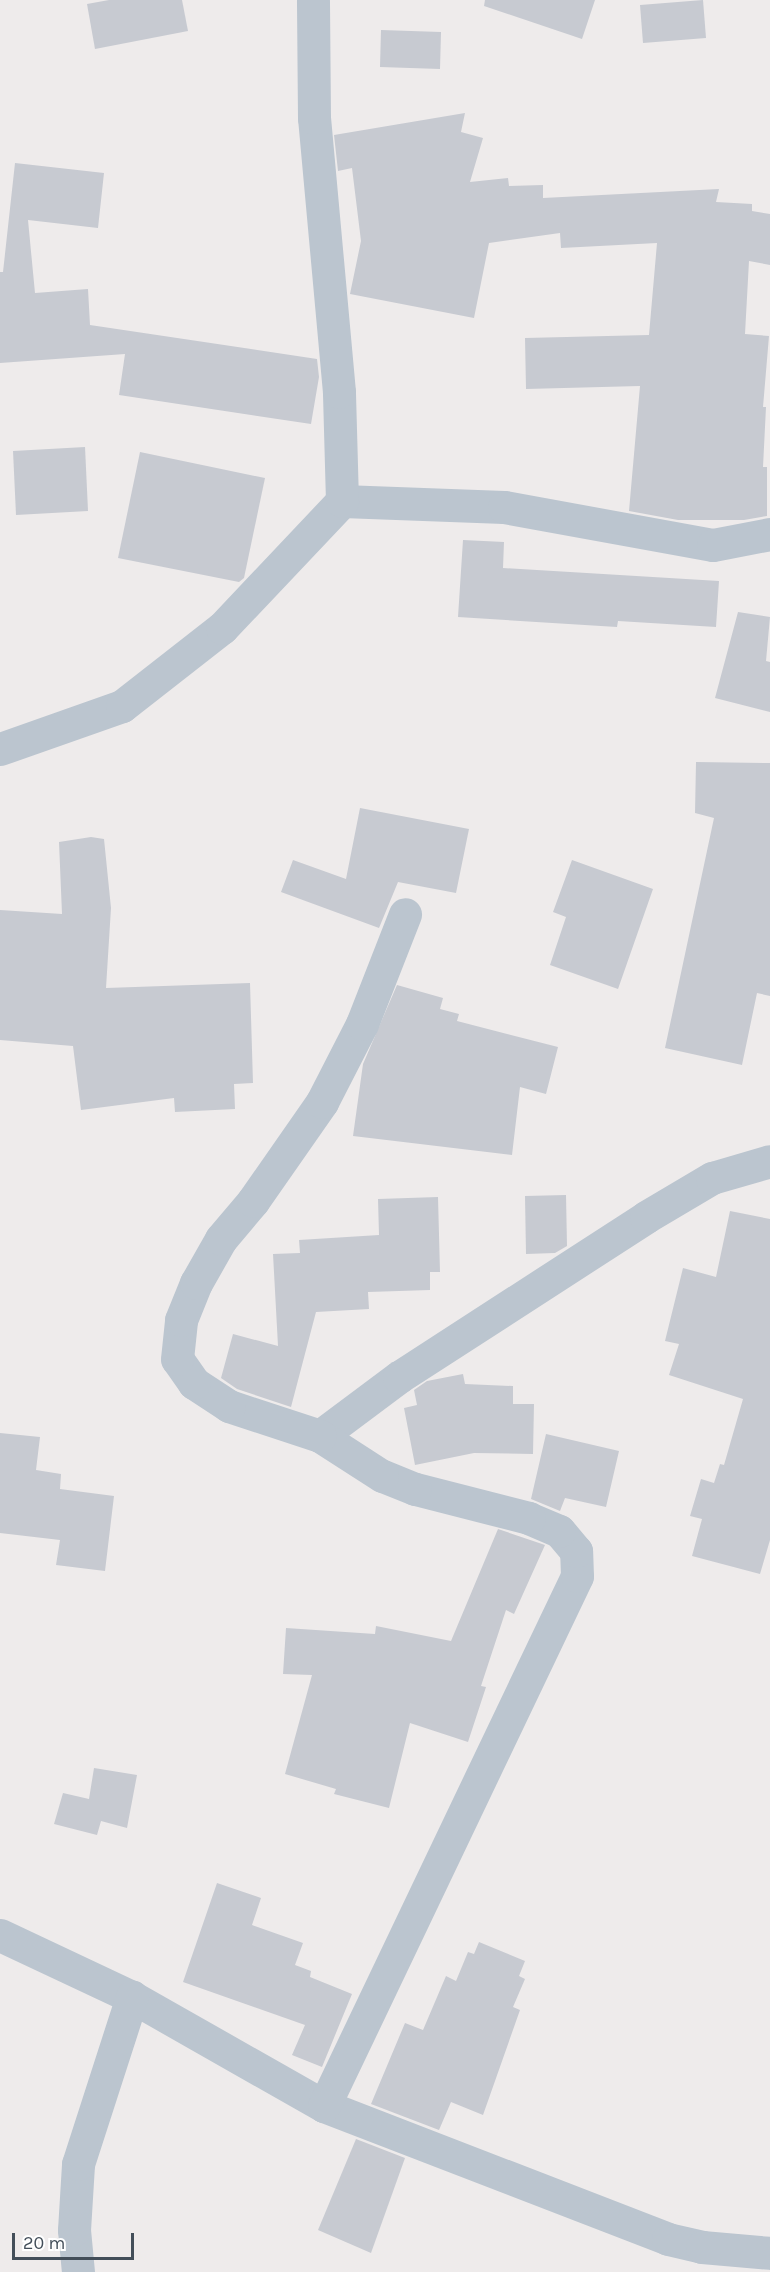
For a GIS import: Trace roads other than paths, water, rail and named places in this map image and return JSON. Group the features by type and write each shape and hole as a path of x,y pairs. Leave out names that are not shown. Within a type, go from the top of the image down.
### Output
{"street":[{"path":"0,749 122,706 222,628 342,501 339,392 314,118 313,0"},
{"path":"342,501 504,507 713,545 770,534"},
{"path":"324,2106 577,1576 576,1551 559,1531 529,1518 415,1489 382,1476 320,1436 229,1406 194,1383 177,1359 181,1320 221,1239 253,1201 322,1102 362,1024 405,914"},
{"path":"320,1436 399,1377 646,1216 712,1178 770,1161"},
{"path":"0,1935 132,1997 324,2106 668,2239 702,2247 770,2253"},
{"path":"78,2272 74,2230 78,2164 132,1997"}]}
